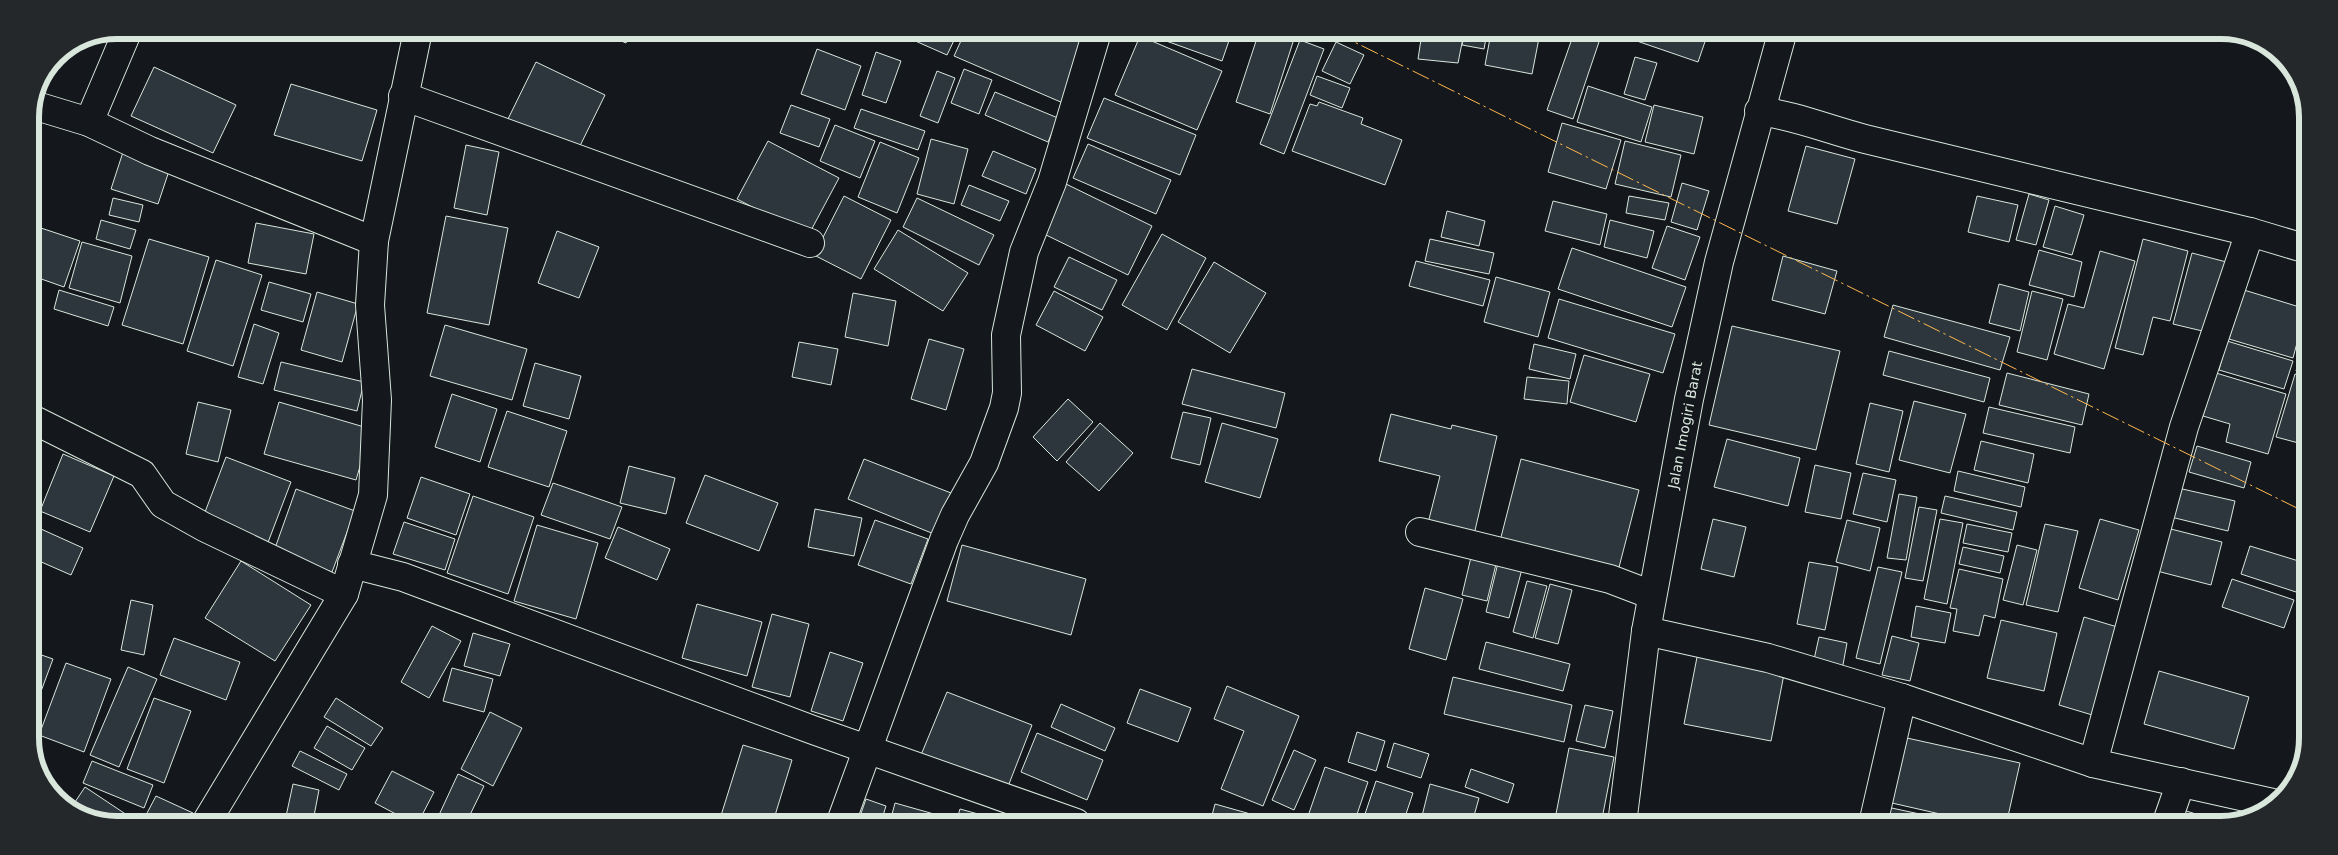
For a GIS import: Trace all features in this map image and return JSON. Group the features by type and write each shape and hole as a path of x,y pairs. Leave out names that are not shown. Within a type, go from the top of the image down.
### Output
{"street":[{"path":"89,122 124,39"},
{"path":"210,816 344,594 373,495 378,400 370,305 374,241 416,39"},
{"path":"843,816 870,750 902,651 944,540 954,515 984,463 1004,408 1007,393 1006,335 1024,252 1052,182 1095,39"},
{"name":"Jalan Imogiri Barat","path":"1623,816 1646,631 1689,399 1719,262 1759,111 1781,39"},
{"path":"403,96 810,243"},
{"path":"39,110 89,122 150,150 374,241"},
{"path":"1759,111 1780,114 1865,139 2250,232 2299,247"},
{"path":"2093,763 2184,427 2250,232"},
{"path":"39,422 142,474 164,504 204,527 344,594"},
{"path":"1420,532 1610,579 1652,595"},
{"path":"352,564 403,577 870,750 1056,816"},
{"path":"1646,631 1768,658 1902,698 2093,763 2266,802"},
{"path":"1875,816 1902,698"},
{"path":"2169,816 2181,782"}],"building":[{"path":"617,39 628,39 626,43"},
{"path":"911,39 955,39 947,55"},
{"path":"962,39 1091,39 1063,103 954,56"},
{"path":"1139,39 1147,39 1222,71 1197,130 1115,95"},
{"path":"1161,39 1230,39 1222,61"},
{"path":"1257,39 1294,39 1270,114 1236,102"},
{"path":"1421,39 1463,39 1458,63 1418,59"},
{"path":"1464,39 1486,39 1484,49 1462,45"},
{"path":"1490,39 1539,39 1532,74 1485,65"},
{"path":"1572,39 1600,39 1573,119 1547,110"},
{"path":"1631,39 1706,39 1698,62"},
{"path":"1300,40 1324,49 1284,154 1260,144"},
{"path":"1336,42 1364,55 1350,84 1322,71"},
{"path":"817,49 861,66 845,110 801,94"},
{"path":"876,52 901,61 886,103 862,95"},
{"path":"1635,57 1657,63 1645,100 1624,94"},
{"path":"536,62 605,95 576,154 507,121"},
{"path":"154,67 236,105 213,153 131,116"},
{"path":"964,69 992,80 979,114 951,103"},
{"path":"937,71 955,78 938,123 920,116"},
{"path":"1317,76 1350,88 1342,108 1310,95"},
{"path":"291,84 377,110 362,161 274,135"},
{"path":"1588,86 1652,107 1641,142 1577,122"},
{"path":"995,92 1058,118 1048,142 985,115"},
{"path":"1104,98 1196,135 1180,175 1087,138"},
{"path":"1319,102 1363,118 1361,124 1402,140 1385,185 1292,151 1310,104 1317,106"},
{"path":"791,105 830,119 819,147 780,133"},
{"path":"1654,105 1703,117 1694,154 1645,142"},
{"path":"861,109 925,131 918,150 854,128"},
{"path":"1562,123 1621,140 1606,189 1548,172"},
{"path":"835,125 875,141 860,178 820,161"},
{"path":"931,139 968,149 954,204 917,194"},
{"path":"768,141 839,178 808,236 737,199"},
{"path":"1625,141 1681,155 1671,197 1615,184"},
{"path":"880,142 919,158 897,213 858,197"},
{"path":"1088,144 1171,180 1156,214 1073,178"},
{"path":"466,145 499,152 487,215 454,208"},
{"path":"1806,146 1855,159 1837,224 1788,211"},
{"path":"124,149 171,165 158,204 111,189"},
{"path":"993,151 1036,169 1026,194 982,176"},
{"path":"1064,183 1152,226 1128,275 1040,232"},
{"path":"1682,183 1709,191 1697,230 1671,222"},
{"path":"969,185 1009,201 1000,221 961,205"},
{"path":"2029,194 2049,200 2036,245 2016,240"},
{"path":"844,196 891,220 861,279 814,255"},
{"path":"1629,196 1669,203 1665,220 1626,213"},
{"path":"1977,196 2018,205 2009,242 1968,232"},
{"path":"113,198 143,205 139,222 109,215"},
{"path":"917,198 994,235 979,265 903,227"},
{"path":"1553,201 1607,214 1600,245 1545,231"},
{"path":"2055,206 2084,215 2072,255 2043,247"},
{"path":"1447,211 1485,221 1479,246 1441,237"},
{"path":"446,216 508,228 489,325 427,313"},
{"path":"101,220 136,230 130,249 96,239"},
{"path":"1610,220 1654,231 1647,258 1604,247"},
{"path":"256,223 314,234 306,274 248,263"},
{"path":"1667,226 1700,237 1685,280 1652,268"},
{"path":"39,227 80,241 64,287 39,278"},
{"path":"898,230 968,273 943,311 874,269"},
{"path":"557,231 599,247 579,298 538,283"},
{"path":"1162,234 1206,258 1167,330 1122,305"},
{"path":"149,239 209,257 183,344 122,325"},
{"path":"1430,239 1494,253 1489,274 1425,261"},
{"path":"2143,239 2188,251 2170,321 2153,317 2143,355 2115,348"},
{"path":"82,242 132,256 120,303 69,288"},
{"path":"1572,248 1686,287 1672,327 1558,289"},
{"path":"2039,250 2082,262 2074,297 2029,285"},
{"path":"2100,251 2135,261 2104,369 2054,354 2068,304 2084,308"},
{"path":"2192,253 2234,264 2215,334 2173,324"},
{"path":"1783,256 1837,271 1825,314 1772,300"},
{"path":"1069,257 1117,280 1102,310 1054,287"},
{"path":"216,260 262,275 233,366 187,351"},
{"path":"1416,261 1490,280 1483,306 1409,286"},
{"path":"1214,262 1266,293 1230,353 1178,322"},
{"path":"1496,277 1550,292 1538,337 1484,322"},
{"path":"269,282 311,294 303,322 261,310"},
{"path":"1999,284 2029,292 2020,331 1989,323"},
{"path":"59,290 114,307 108,326 54,309"},
{"path":"2244,290 2299,307 2299,335 2293,358 2229,339"},
{"path":"1054,291 1103,317 1085,351 1036,325"},
{"path":"2032,291 2063,299 2047,360 2017,352"},
{"path":"317,292 358,304 342,362 301,350"},
{"path":"853,293 896,301 888,346 845,337"},
{"path":"1559,299 1675,334 1663,373 1548,338"},
{"path":"1893,305 2010,337 2000,370 1884,337"},
{"path":"254,324 279,333 263,384 238,377"},
{"path":"445,325 527,349 512,400 430,376"},
{"path":"1732,326 1840,351 1816,450 1709,425"},
{"path":"929,339 964,349 946,410 911,399"},
{"path":"2227,341 2293,361 2284,389 2219,370"},
{"path":"799,342 838,349 831,385 792,377"},
{"path":"1534,344 1576,354 1570,379 1529,369"},
{"path":"1889,351 1990,378 1984,402 1883,375"},
{"path":"1584,355 1650,374 1636,422 1570,402"},
{"path":"2299,360 2299,372 2296,371"},
{"path":"281,362 364,382 357,411 274,390"},
{"path":"535,363 581,376 569,419 523,406"},
{"path":"1192,369 1285,393 1276,428 1182,404"},
{"path":"2007,373 2089,394 2082,425 1999,405"},
{"path":"2216,373 2286,394 2268,454 2226,442 2230,424 2203,416"},
{"path":"2295,374 2299,375 2299,443 2276,437"},
{"path":"1527,377 1569,381 1567,404 1524,399"},
{"path":"452,394 497,409 480,462 435,447"},
{"path":"1068,399 1093,422 1057,461 1033,437"},
{"path":"1914,401 1966,414 1950,473 1899,460"},
{"path":"198,402 231,410 218,462 186,454"},
{"path":"279,402 371,429 356,480 264,454"},
{"path":"1870,403 1903,411 1889,472 1856,464"},
{"path":"1989,407 2075,427 2070,453 1983,433"},
{"path":"507,411 567,431 549,487 488,467"},
{"path":"1183,412 1211,418 1200,465 1171,458"},
{"path":"1391,414 1451,429 1452,425 1497,436 1473,539 1427,527 1440,476 1379,461"},
{"path":"1100,423 1133,453 1099,491 1066,462"},
{"path":"1222,423 1278,439 1260,498 1205,482"},
{"path":"1727,439 1800,458 1788,506 1714,487"},
{"path":"1981,441 2034,454 2028,483 1974,470"},
{"path":"2197,446 2251,462 2244,488 2189,472"},
{"path":"63,454 114,476 90,532 40,511"},
{"path":"226,457 291,482 267,545 202,520"},
{"path":"864,459 951,493 934,534 848,499"},
{"path":"1521,459 1639,490 1617,575 1499,545"},
{"path":"1815,465 1851,473 1841,519 1805,512"},
{"path":"629,466 675,478 666,514 620,503"},
{"path":"1958,471 2025,487 2021,507 1954,491"},
{"path":"1863,473 1896,480 1887,522 1853,514"},
{"path":"705,475 778,503 759,551 686,523"},
{"path":"421,477 470,494 456,535 407,518"},
{"path":"553,483 622,507 610,539 541,515"},
{"path":"2178,488 2235,501 2228,531 2171,517"},
{"path":"296,489 355,511 332,572 274,551"},
{"path":"1899,494 1917,497 1906,560 1887,558"},
{"path":"473,496 534,517 508,594 447,573"},
{"path":"1945,496 2017,512 2013,530 1941,513"},
{"path":"1919,507 1937,510 1923,581 1905,578"},
{"path":"815,509 862,518 854,556 808,547"},
{"path":"1713,519 1746,527 1734,577 1701,569"},
{"path":"1940,519 1963,523 1947,604 1924,599"},
{"path":"2100,519 2139,530 2118,600 2079,588"},
{"path":"875,520 928,539 911,584 858,565"},
{"path":"1847,520 1880,528 1870,571 1836,562"},
{"path":"404,522 455,539 445,570 393,554"},
{"path":"1967,524 2012,533 2008,552 1963,543"},
{"path":"2045,524 2078,531 2058,612 2026,605"},
{"path":"537,525 598,543 576,619 514,601"},
{"path":"618,527 670,549 657,580 605,558"},
{"path":"2163,527 2222,542 2211,585 2153,570"},
{"path":"41,529 83,548 71,575 39,561 39,534"},
{"path":"962,545 1086,579 1071,635 947,601"},
{"path":"2017,545 2037,550 2023,605 2003,600"},
{"path":"2250,546 2299,561 2299,593 2241,574"},
{"path":"1963,547 2004,556 2000,573 1959,564"},
{"path":"1472,553 1497,560 1487,601 1462,595"},
{"path":"241,561 311,605 275,661 205,618"},
{"path":"1809,562 1838,567 1825,630 1797,624"},
{"path":"1498,563 1522,569 1509,618 1486,612"},
{"path":"1878,567 1902,572 1880,664 1856,658"},
{"path":"1959,569 2003,579 1995,618 1984,615 1979,636 1953,631 1957,609 1950,608"},
{"path":"2232,579 2294,600 2284,628 2222,607"},
{"path":"1527,581 1547,586 1533,638 1513,632"},
{"path":"1550,584 1572,590 1558,644 1535,638"},
{"path":"1425,588 1463,599 1446,660 1409,649"},
{"path":"131,600 153,605 144,655 121,650"},
{"path":"697,604 762,622 747,676 682,658"},
{"path":"1916,606 1951,613 1945,643 1911,637"},
{"path":"772,614 809,624 790,697 752,687"},
{"path":"2084,617 2124,629 2099,717 2059,705"},
{"path":"2001,620 2057,633 2044,691 1987,678"},
{"path":"432,626 461,641 429,698 401,682"},
{"path":"473,633 510,644 500,676 464,666"},
{"path":"1892,636 1919,643 1910,681 1882,675"},
{"path":"1819,637 1847,643 1842,670 1813,664"},
{"path":"174,638 240,662 226,700 160,675"},
{"path":"1486,642 1570,664 1563,691 1479,669"},
{"path":"830,652 863,663 843,721 811,711"},
{"path":"1698,652 1785,669 1771,741 1684,724"},
{"path":"39,654 53,659 39,697"},
{"path":"66,663 111,679 84,752 39,735"},
{"path":"128,667 157,679 119,767 90,755"},
{"path":"452,668 493,679 484,712 443,701"},
{"path":"2159,671 2249,697 2234,749 2144,724"},
{"path":"1453,677 1572,705 1564,742 1444,714"},
{"path":"1227,686 1299,716 1263,806 1221,789 1244,731 1214,719"},
{"path":"1140,689 1191,708 1178,742 1127,723"},
{"path":"947,692 1032,725 1007,789 921,755"},
{"path":"154,698 191,711 164,783 127,769"},
{"path":"336,698 383,728 371,746 324,717"},
{"path":"1061,704 1115,728 1105,751 1051,727"},
{"path":"1585,705 1613,711 1605,748 1576,741"},
{"path":"490,712 522,728 493,786 461,769"},
{"path":"327,726 365,748 352,770 314,748"},
{"path":"1357,732 1385,741 1376,771 1348,762"},
{"path":"1037,733 1103,760 1087,800 1021,772"},
{"path":"1907,738 2020,763 2008,816 1949,816 1892,803"},
{"path":"1394,743 1429,754 1421,778 1387,767"},
{"path":"743,745 792,760 775,816 721,816"},
{"path":"1569,748 1614,757 1603,816 1556,816"},
{"path":"1294,750 1316,760 1294,810 1272,800"},
{"path":"300,751 347,774 339,790 292,766"},
{"path":"92,761 153,785 144,808 83,783"},
{"path":"1325,767 1368,782 1356,816 1308,816"},
{"path":"1471,769 1514,784 1508,803 1465,787"},
{"path":"392,771 434,792 422,816 400,816 375,803"},
{"path":"458,774 484,786 469,816 439,815"},
{"path":"1376,781 1413,793 1405,816 1364,816"},
{"path":"293,784 319,790 314,816 286,816"},
{"path":"1430,784 1479,798 1474,816 1422,816"},
{"path":"85,787 128,816 106,816 74,804"},
{"path":"156,796 193,813 192,816 146,815"},
{"path":"866,799 886,806 883,816 860,816"},
{"path":"895,803 941,816 892,816"},
{"path":"1215,804 1254,815 1254,816 1212,816"},
{"path":"1887,807 1929,816 1884,816"},
{"path":"960,809 985,816 958,816"},
{"path":"2183,810 2202,816 2181,816"}],"power":[{"path":"1348,39 2299,509"}]}
